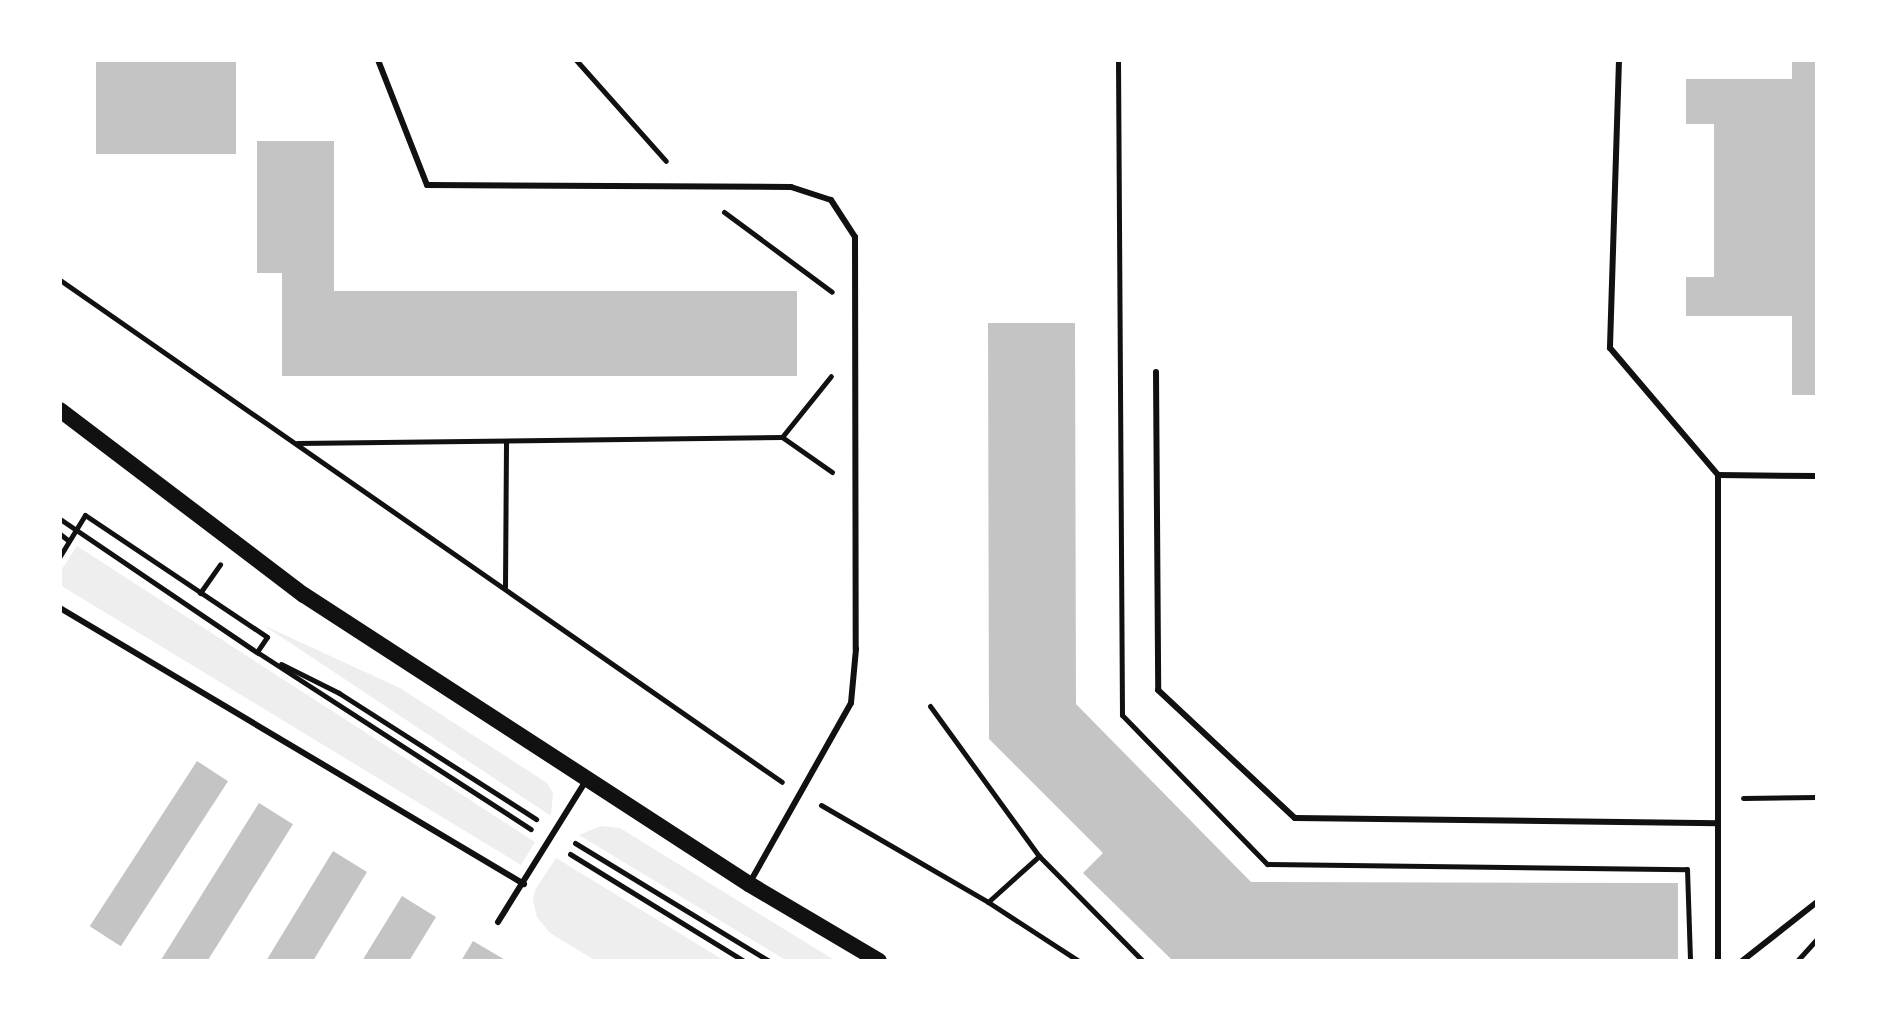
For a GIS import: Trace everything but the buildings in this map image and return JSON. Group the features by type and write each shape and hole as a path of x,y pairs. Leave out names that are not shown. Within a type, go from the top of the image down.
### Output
{"main road":[{"path":"60,410 304,595 749,884 879,961"}],"lane":[{"path":"378,60 427,185 791,187 831,200 855,237 856,649 851,703 749,884"},
{"path":"1619,60 1610,348 1718,475 1718,961"},
{"path":"1156,372 1158,690 1295,818 1718,823"},
{"path":"1718,475 1817,476"},
{"path":"60,608 524,884"},
{"path":"498,922 551,842 587,779"},
{"path":"1742,961 1817,902"}],"path":[{"path":"576,60 689,186 844,301"},
{"path":"1118,60 1122,715 1267,864 1687,869 1690,961"},
{"path":"60,280 799,792 988,902 1079,961"},
{"path":"782,437 835,370"},
{"path":"294,443 782,437 833,473"},
{"path":"505,588 506,442"},
{"path":"60,556 85,515 267,637 257,652"},
{"path":"60,519 257,652 551,842 744,961"},
{"path":"60,534 69,541"},
{"path":"257,652 339,693 557,832 769,961"},
{"path":"930,706 1039,856 1143,961"},
{"path":"1738,798 1817,797"},
{"path":"988,902 1039,856"},
{"path":"1797,961 1817,939"}],"shaded area":[{"path":"77,546 535,842 521,865 60,585 60,572"},
{"path":"263,625 400,688 547,783 553,793 551,816"},
{"path":"601,826 620,828 836,961 787,961 579,835"},
{"path":"556,858 725,961 596,961 550,933 537,917 533,901 535,890"}]}
